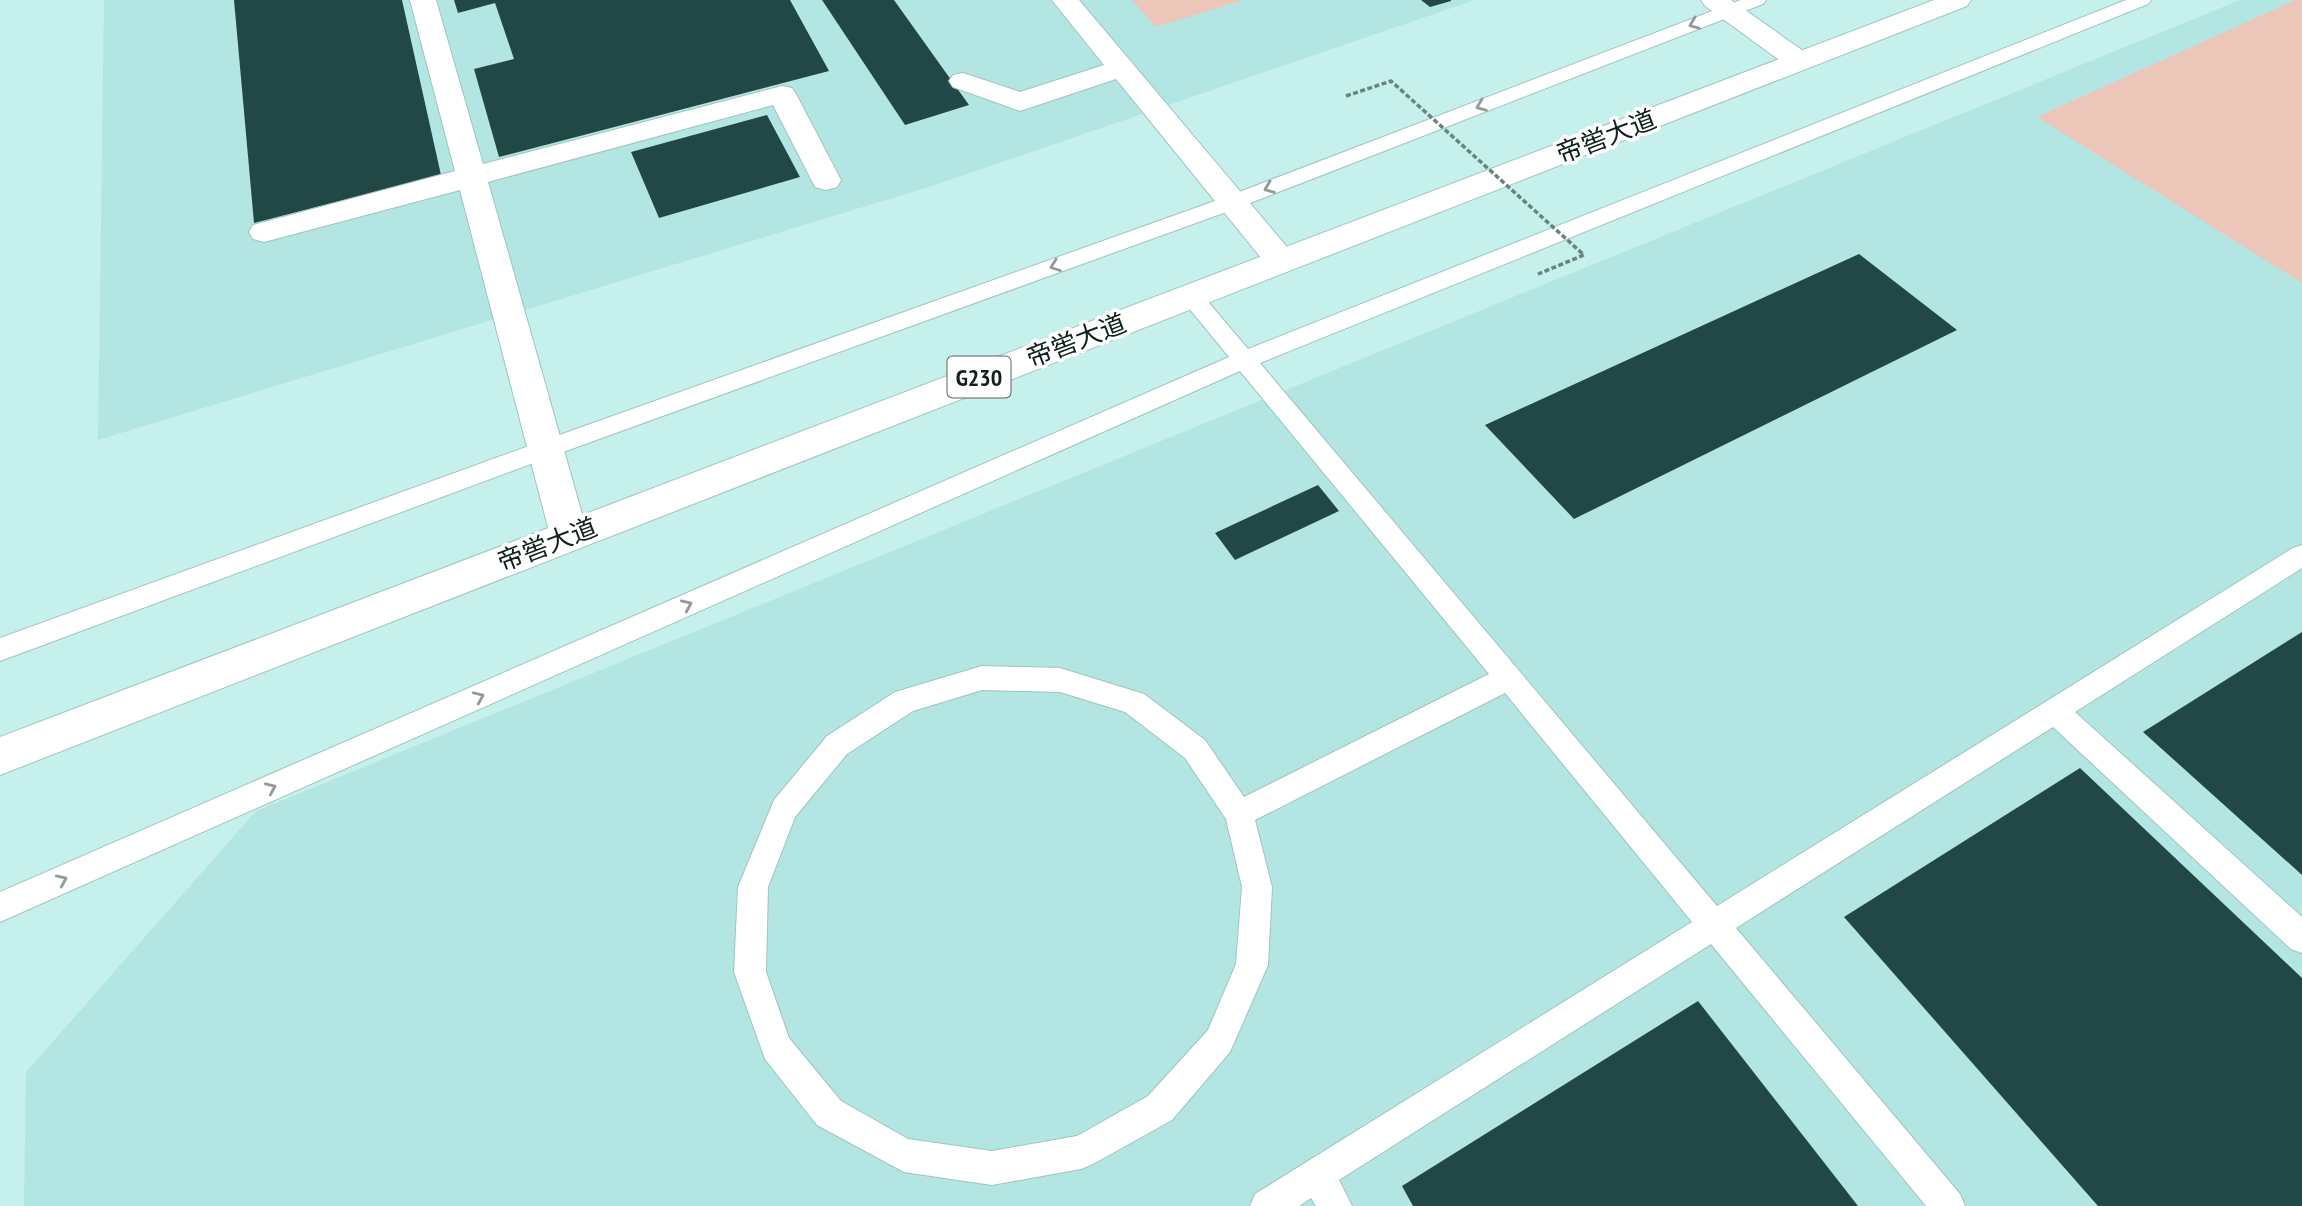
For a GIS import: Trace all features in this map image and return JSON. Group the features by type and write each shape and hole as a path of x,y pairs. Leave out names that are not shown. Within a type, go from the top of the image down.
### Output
{"main road":[{"path":"423,0 569,536"},
{"path":"1065,0 1281,261"},
{"name":"帝喾大道","path":"0,757 1958,0"},
{"path":"1722,5 1799,61"},
{"path":"963,80 1020,102 1121,68"},
{"path":"264,232 782,94 826,180"}],"lane":[{"path":"0,650 546,449 1233,202 1722,5 1757,0"},
{"path":"0,907 1244,360 2142,0"},
{"path":"1191,296 1948,1206"},
{"path":"1267,1206 2302,555"},
{"path":"982,678 1060,680 1134,703 1195,750 1240,814 1258,887 1252,965 1219,1041 1160,1108 1081,1152 992,1168 904,1155 829,1113 776,1048 750,972 753,887 784,809 837,745 905,701 982,678"},
{"path":"1240,814 1508,678"},
{"path":"2055,711 2302,938"},
{"path":"1317,1174 1335,1206"}],"path":[{"path":"1346,96 1391,81 1584,255 1538,274"}],"shaded area":[{"path":"104,0 1475,0 932,186 98,440"},
{"path":"1132,0 1239,0 1240,1 1156,27"},
{"path":"2240,0 2302,0 2302,1206 24,1206 26,1072 256,811"},
{"path":"2295,0 2302,0 2302,283 2037,117"}],"building":[{"path":"234,0 402,0 441,175 254,223"},
{"path":"454,0 790,0 829,71 499,157 474,69 514,59 495,3 458,13"},
{"path":"822,0 894,0 969,105 905,125"},
{"path":"1421,0 1451,0 1451,1 1430,7"},
{"path":"767,115 800,177 659,218 631,152"},
{"path":"1859,254 1957,330 1574,519 1485,425"},
{"path":"1318,485 1339,511 1235,560 1215,533"},
{"path":"2302,632 2302,875 2143,732"},
{"path":"2080,768 2302,978 2302,1206 2098,1206 1844,917"},
{"path":"1698,1001 1858,1206 1413,1206 1402,1186"}]}
